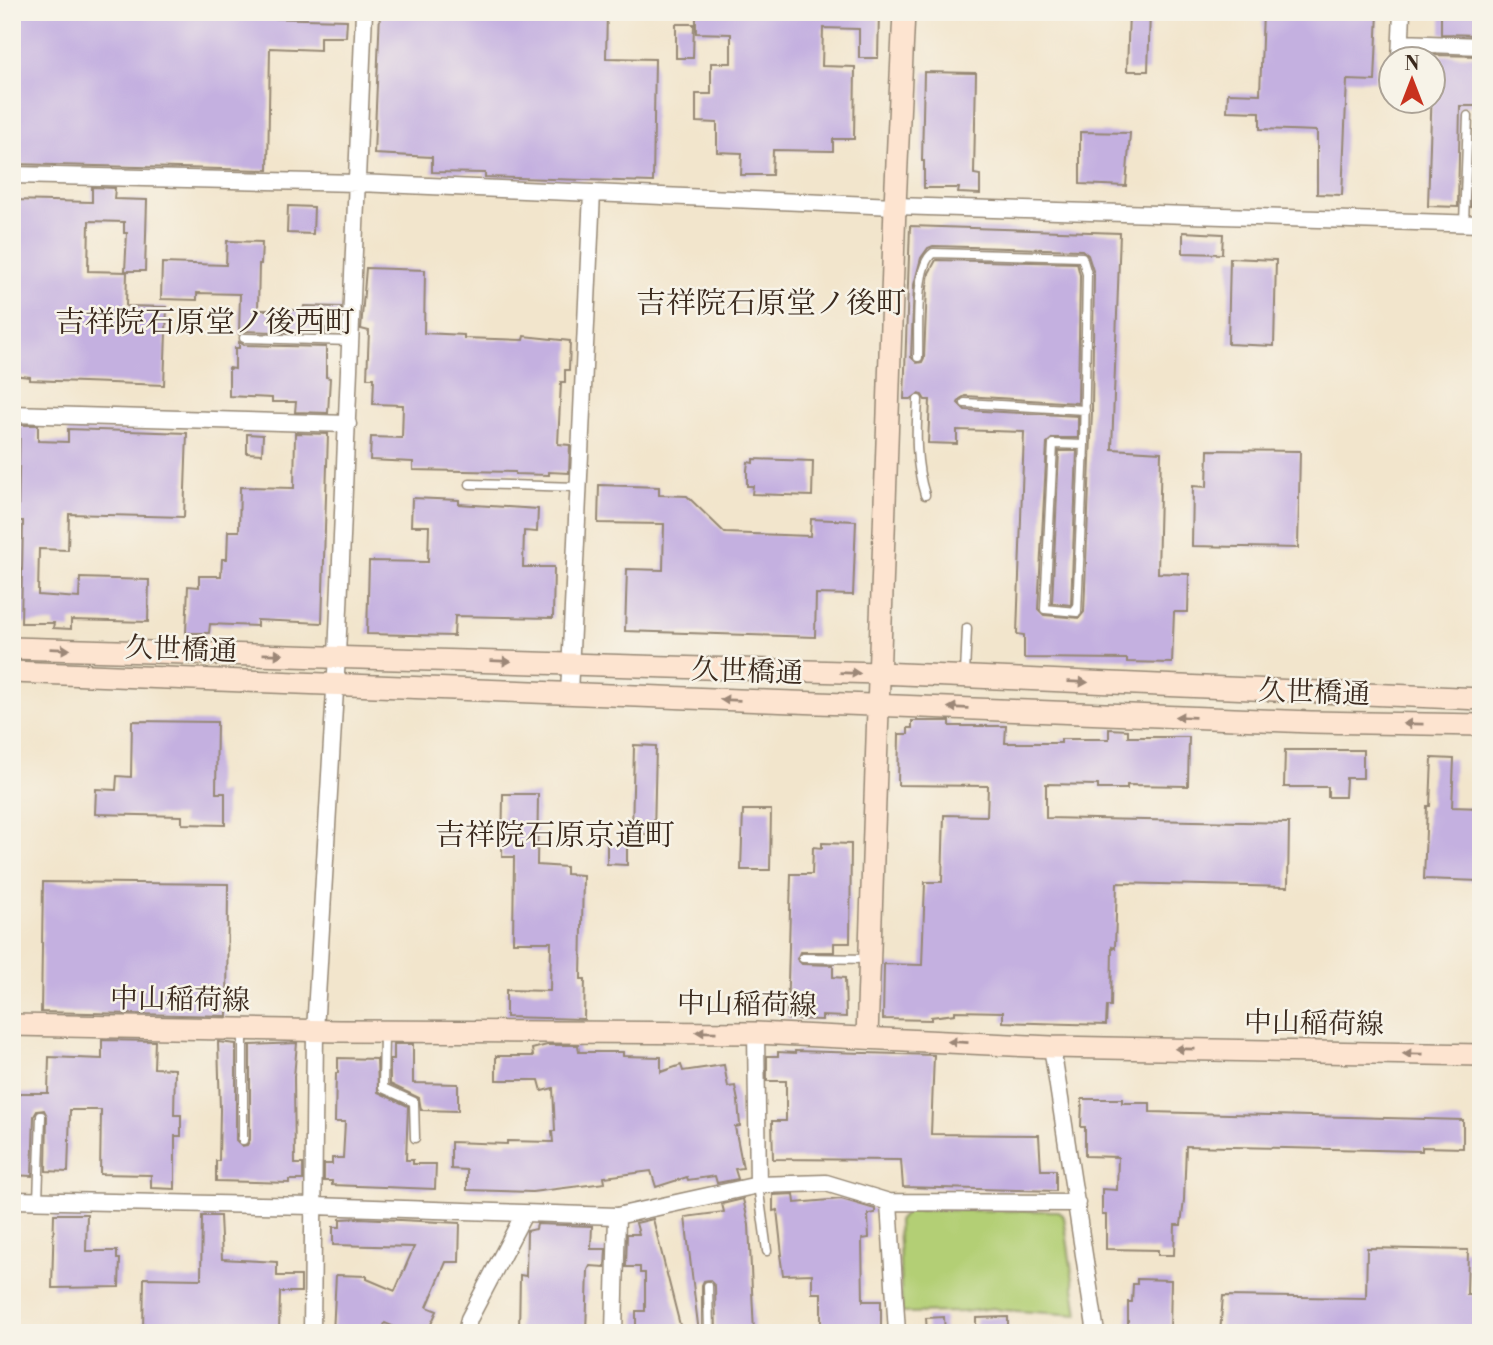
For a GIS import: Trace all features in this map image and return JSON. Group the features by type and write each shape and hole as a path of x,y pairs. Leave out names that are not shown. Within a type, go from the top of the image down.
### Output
{"street":[{"path":"312,1333 315,1031 337,656 364,12"},
{"path":"867,1037 904,12"},
{"path":"1401,46 1402,12"},
{"path":"1448,48 1481,46"},
{"path":"12,175 358,183 895,206 1481,224"},
{"path":"569,694 592,193"},
{"path":"12,414 348,424"},
{"name":"久世橋通","path":"12,648 879,673 1481,699"},
{"name":"久世橋通","path":"12,671 1311,722 1481,725"},
{"name":"中山稲荷線","path":"12,1025 315,1031 756,1033 1052,1047 1481,1055"},
{"path":"756,1033 758,1185"},
{"path":"1052,1047 1096,1333"},
{"path":"12,1200 617,1216 758,1185 826,1182 889,1202 1077,1203"},
{"path":"889,1202 897,1333"},
{"path":"466,1333 469,1319 524,1214"},
{"path":"614,1333 617,1216"}],"lane":[{"path":"1464,223 1468,116"},
{"path":"918,357 921,274 926,258 933,253 1082,257 1087,274 1084,445 1077,612 1045,609 1053,444 1084,445"},
{"path":"244,338 351,341"},
{"path":"918,400 916,439 920,479 925,495"},
{"path":"965,403 1084,410"},
{"path":"470,484 578,487"},
{"path":"965,677 967,628"},
{"path":"803,958 869,959"},
{"path":"243,1030 243,1139"},
{"path":"384,1031 383,1088 414,1102 415,1138"},
{"path":"38,1201 41,1116"},
{"path":"758,1185 767,1251"},
{"path":"708,1286 709,1333"}],"green space":[{"path":"908,1210 1058,1211 1064,1217 1078,1315 993,1308 963,1312 902,1313 898,1221"}],"building":[{"path":"12,12 263,12 263,18 347,20 346,37 320,37 320,50 270,48 268,170 12,164"},
{"path":"380,12 607,12 606,58 655,59 653,182 485,177 485,173 432,172 432,157 374,154"},
{"path":"696,12 879,12 878,58 859,58 859,29 823,28 822,66 855,67 854,139 833,139 833,151 773,150 772,175 741,175 742,153 717,152 717,123 696,122 696,94 711,94 711,63 731,63 731,34 696,33"},
{"path":"1129,12 1150,12 1148,71 1127,71"},
{"path":"1263,12 1378,12 1375,81 1347,80 1342,195 1317,194 1317,131 1260,129 1260,112 1227,111 1228,93 1260,94"},
{"path":"1441,12 1481,12 1481,35 1441,34"},
{"path":"676,24 694,24 693,58 676,58"},
{"path":"1448,55 1481,56 1481,106 1460,106 1458,207 1428,206 1431,116 1448,116"},
{"path":"924,72 976,73 974,174 980,175 980,194 958,193 959,188 924,188"},
{"path":"1080,132 1130,133 1126,186 1080,184"},
{"path":"1474,140 1481,140 1481,208 1471,207"},
{"path":"92,187 115,188 114,199 147,200 145,271 125,271 127,233 124,233 124,222 89,221 88,271 127,272 126,306 167,307 164,385 30,380 30,377 12,375 12,200 92,202"},
{"path":"288,206 314,207 313,234 287,233"},
{"path":"910,226 1120,233 1112,449 1161,452 1158,573 1189,574 1188,612 1174,612 1172,663 1127,662 1127,659 1024,658 1024,635 1017,634 1024,432 957,430 957,444 928,443 930,400 925,400 918,394 911,399 904,399","holes":["928,248 1082,250 1088,255 1094,274 1084,612 1079,618 1044,615 1038,609 1047,443 1053,438 1078,438 1078,416 965,410 958,403 965,396 1078,403 1080,275 1077,263 936,260 929,273 927,286 924,358 917,363 911,357 914,285 921,258"]},
{"path":"1183,232 1223,234 1222,254 1183,253"},
{"path":"227,241 262,242 258,310 303,310 304,306 341,307 340,329 326,328 326,334 244,331 239,334 240,294 197,293 197,300 161,299 162,263 226,265"},
{"path":"1230,258 1276,260 1274,346 1228,344"},
{"path":"366,268 425,270 424,333 464,335 464,338 523,340 524,336 570,341 569,370 565,370 565,382 561,382 558,444 570,445 569,473 549,472 549,475 413,470 413,462 370,460 371,437 402,438 403,405 373,404 374,378 367,378 369,331 361,329"},
{"path":"239,342 244,345 326,347 326,377 330,378 328,413 295,412 296,402 272,402 272,398 229,396 229,368 235,369 235,348 239,348"},
{"path":"20,425 38,425 38,441 68,442 68,429 187,433 184,517 69,514 68,550 39,549 38,595 79,598 80,578 149,580 148,622 71,620 71,629 53,628 54,623 21,623 23,521 18,521"},
{"path":"295,433 328,434 322,623 257,620 257,626 210,624 209,633 186,633 188,586 199,587 199,576 221,576 222,559 227,559 228,531 239,531 240,487 294,488"},
{"path":"247,434 263,435 262,454 247,453"},
{"path":"1208,450 1300,451 1298,548 1192,546 1193,486 1207,487"},
{"path":"1059,451 1077,451 1071,605 1052,603"},
{"path":"753,459 813,461 812,496 752,494 753,486 747,486 747,470 748,462 753,463"},
{"path":"599,485 659,487 659,495 687,496 725,533 810,536 811,519 856,521 853,595 816,594 815,637 625,631 627,569 663,570 664,524 598,523"},
{"path":"412,498 538,509 537,532 524,531 523,567 554,567 553,618 455,616 454,636 367,634 369,561 428,562 429,526 411,526"},
{"path":"132,721 217,722 216,793 225,793 225,825 182,824 182,816 95,814 96,789 116,790 117,776 131,777"},
{"path":"912,721 950,721 950,726 1006,726 1005,743 1061,743 1061,739 1109,739 1109,729 1128,730 1128,737 1189,737 1188,786 1127,785 1127,789 1098,789 1098,785 1046,784 1046,818 1289,823 1288,887 1117,883 1111,1006 1107,1006 1106,1025 1003,1022 1003,1012 955,1011 955,1014 931,1017 931,1020 883,1019 884,964 922,965 925,882 942,882 944,815 987,816 988,786 898,785 899,734 908,734"},
{"path":"634,745 656,746 654,834 632,834"},
{"path":"1285,750 1363,750 1363,778 1346,778 1345,797 1328,797 1328,787 1284,787"},
{"path":"1432,758 1454,759 1452,807 1481,808 1481,881 1424,879"},
{"path":"503,794 538,794 537,865 566,867 566,874 583,875 581,979 585,979 584,1019 506,1017 506,990 550,991 551,942 513,942 514,857 502,857"},
{"path":"743,810 771,810 770,870 741,870"},
{"path":"822,843 851,844 850,943 834,943 834,952 800,952 797,959 802,964 833,965 833,977 845,978 846,1017 822,1016 822,1020 787,1019 791,874 812,874 813,847 822,848"},
{"path":"607,844 627,844 627,865 607,864"},
{"path":"43,882 228,884 227,1016 41,1012"},
{"path":"102,1040 155,1041 154,1068 175,1069 174,1115 181,1115 181,1136 175,1136 175,1189 151,1188 151,1175 100,1174 101,1110 70,1110 68,1172 46,1171 47,1116 44,1110 37,1111 34,1116 32,1176 12,1175 12,1114 18,1114 19,1093 48,1093 49,1057 102,1059"},
{"path":"218,1042 236,1044 236,1140 242,1146 247,1145 250,1140 250,1045 297,1043 294,1077 295,1164 303,1164 303,1180 289,1180 289,1183 216,1181 220,1110"},
{"path":"394,1044 413,1044 413,1083 458,1084 458,1111 421,1110 419,1098 390,1084 390,1059 394,1059"},
{"path":"547,1045 578,1045 579,1052 623,1052 623,1056 661,1057 661,1072 681,1065 683,1071 724,1065 728,1087 735,1086 738,1101 740,1126 735,1127 743,1168 735,1169 738,1179 717,1183 715,1176 688,1180 687,1177 656,1187 651,1171 604,1177 605,1183 532,1192 467,1190 467,1170 451,1169 451,1142 553,1142 553,1088 542,1091 539,1080 496,1080 496,1056 533,1056 532,1049"},
{"path":"795,1051 934,1055 931,1134 1039,1135 1041,1170 1056,1170 1056,1191 903,1187 901,1160 773,1159 772,1121 786,1121 786,1081 767,1081 767,1056"},
{"path":"338,1058 377,1059 378,1092 408,1106 406,1160 413,1160 413,1164 436,1164 435,1189 332,1185 332,1181 324,1181 324,1164 332,1164 332,1158 343,1158 345,1122 335,1122"},
{"path":"1082,1099 1122,1099 1122,1103 1150,1103 1150,1112 1463,1120 1463,1148 1422,1147 1422,1151 1186,1146 1184,1200 1181,1225 1175,1225 1174,1255 1158,1255 1158,1250 1106,1249 1106,1215 1102,1215 1102,1189 1117,1190 1118,1157 1085,1156 1085,1127 1081,1127"},
{"path":"794,1194 795,1203 841,1199 875,1209 875,1213 868,1214 869,1238 862,1239 863,1301 881,1301 881,1327 847,1327 847,1333 821,1333 821,1293 812,1293 812,1274 783,1275 777,1210 773,1211 773,1195"},
{"path":"743,1199 749,1225 754,1333 716,1333 715,1286 709,1280 702,1285 702,1333 699,1333 685,1217 724,1212 722,1204"},
{"path":"54,1214 87,1214 86,1251 117,1251 117,1259 120,1259 119,1287 52,1288"},
{"path":"202,1216 220,1216 222,1259 277,1262 277,1276 301,1276 301,1292 280,1292 279,1333 143,1331 144,1278 201,1279"},
{"path":"340,1219 460,1223 459,1262 446,1262 427,1307 437,1311 427,1333 409,1333 385,1323 381,1333 333,1333 336,1275 367,1276 367,1279 395,1291 414,1247 333,1245 333,1227 340,1227"},
{"path":"653,1219 682,1333 636,1333 636,1311 645,1311 645,1273 640,1273 640,1267 626,1267 627,1234 639,1234 636,1223"},
{"path":"537,1224 592,1226 591,1249 606,1249 605,1267 590,1266 588,1270 586,1333 519,1333 520,1275 526,1276 527,1231 536,1229"},
{"path":"1367,1248 1468,1250 1467,1295 1480,1295 1479,1333 1220,1333 1223,1296 1366,1298"},
{"path":"1137,1279 1171,1280 1170,1333 1131,1333 1131,1327 1128,1327 1128,1302 1132,1302 1133,1284 1137,1284"},
{"path":"944,1317 945,1333 927,1333 926,1318"},
{"path":"1008,1317 1008,1333 976,1333 976,1318"}],"district":[{"name":"吉祥院石原堂ノ後町","path":"771,304"},
{"name":"吉祥院石原堂ノ後西町","path":"205,323"},
{"name":"吉祥院石原京道町","path":"555,836"}]}
